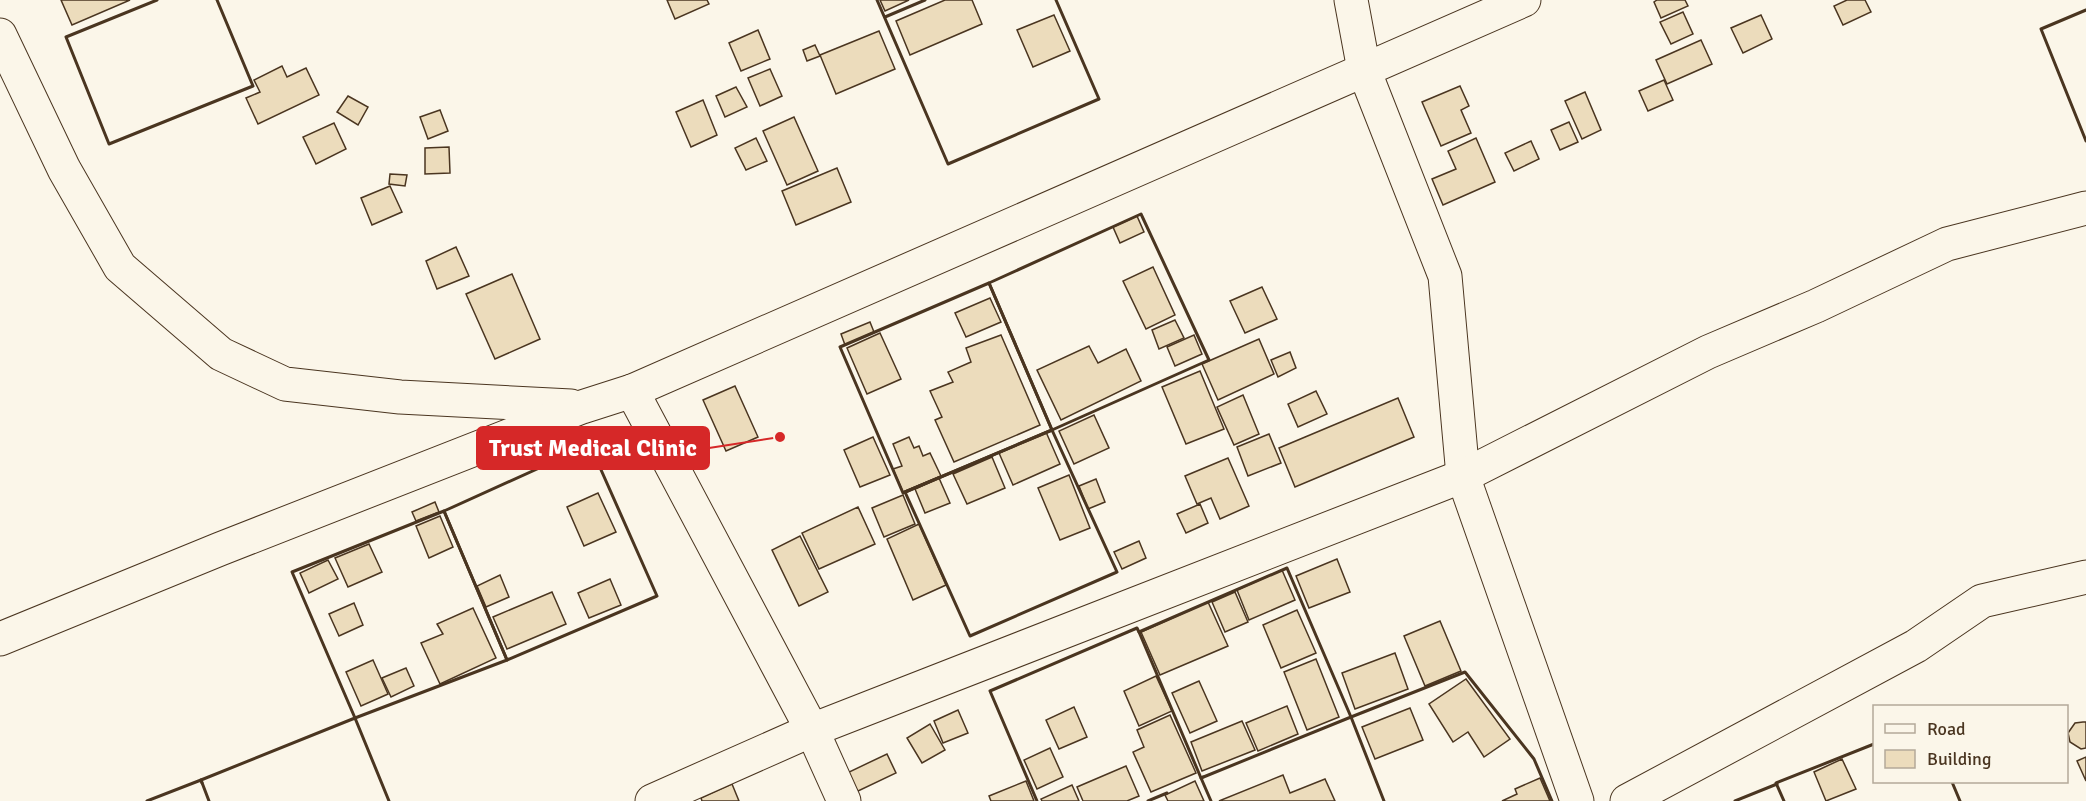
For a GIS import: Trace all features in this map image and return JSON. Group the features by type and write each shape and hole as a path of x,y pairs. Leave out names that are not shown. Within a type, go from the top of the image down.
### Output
{"street":[{"path":"1351,0 1364,70 1445,276 1463,476 1577,801"},
{"path":"0,639 220,549 582,407 632,391 1524,0"},
{"path":"0,35 64,169 120,267 221,354 285,384 400,396 582,407"},
{"path":"652,801 812,730 1463,476 1708,352 1816,306 1947,244 2086,208"},
{"path":"632,391 812,730 844,801"},
{"path":"1626,801 1916,646 1982,601 2086,577"}],"building":[{"path":"61,0 130,0 72,25"},
{"path":"667,0 707,0 709,4 675,19"},
{"path":"880,0 909,0 885,11"},
{"path":"945,0 972,0 982,24 910,55 896,21"},
{"path":"1657,0 1685,0 1688,6 1661,18 1654,2"},
{"path":"1847,0 1865,0 1871,12 1843,25 1834,6"},
{"path":"1683,12 1693,34 1671,44 1660,22"},
{"path":"1054,15 1070,51 1033,67 1017,30"},
{"path":"1761,15 1772,39 1743,53 1731,28"},
{"path":"758,30 770,59 741,71 729,43"},
{"path":"879,31 895,69 836,94 820,55"},
{"path":"1701,40 1712,64 1667,84 1656,60"},
{"path":"815,45 820,56 807,61 803,50"},
{"path":"282,66 287,77 306,68 319,95 258,124 246,98 260,92 254,80"},
{"path":"770,69 782,96 760,106 748,78"},
{"path":"1664,80 1673,100 1648,111 1639,91"},
{"path":"1460,86 1469,106 1461,110 1471,133 1441,146 1422,102"},
{"path":"736,87 747,107 725,117 716,96"},
{"path":"1585,92 1601,130 1582,139 1565,101"},
{"path":"348,96 368,107 358,125 337,112"},
{"path":"703,100 717,135 691,147 676,112"},
{"path":"440,110 448,131 428,139 420,117"},
{"path":"794,117 818,171 787,185 763,131"},
{"path":"1569,122 1578,142 1560,150 1551,130"},
{"path":"334,123 346,149 316,164 303,137"},
{"path":"756,138 767,161 746,170 735,148"},
{"path":"1476,138 1495,182 1443,205 1432,179 1456,169 1448,151"},
{"path":"1531,141 1539,159 1514,171 1505,153"},
{"path":"449,147 450,173 425,174 425,148"},
{"path":"837,168 851,202 796,225 782,191"},
{"path":"390,174 407,175 405,186 389,184"},
{"path":"390,186 402,212 372,225 361,198"},
{"path":"1137,216 1144,232 1120,243 1113,227"},
{"path":"456,247 469,276 437,289 426,261"},
{"path":"1153,267 1175,315 1146,329 1123,281"},
{"path":"512,274 540,339 495,359 466,294"},
{"path":"1262,287 1277,319 1245,333 1230,301"},
{"path":"990,298 1001,322 966,337 955,313"},
{"path":"1175,320 1184,338 1159,349 1152,330"},
{"path":"870,322 874,332 845,345 841,334"},
{"path":"880,333 901,379 867,394 847,348"},
{"path":"1001,335 1040,425 954,462 935,420 942,417 930,391 953,382 948,372 971,362 966,348"},
{"path":"1194,335 1202,354 1175,366 1167,347"},
{"path":"1259,339 1274,374 1218,400 1202,364"},
{"path":"1089,346 1098,363 1126,349 1141,381 1061,420 1037,370"},
{"path":"1290,352 1296,368 1278,377 1271,360"},
{"path":"1200,371 1224,429 1186,444 1162,387"},
{"path":"735,386 758,437 726,451 703,400"},
{"path":"1316,391 1327,414 1298,427 1288,404"},
{"path":"1243,395 1259,434 1234,445 1217,407"},
{"path":"1398,398 1414,437 1295,487 1279,448"},
{"path":"1094,415 1109,448 1074,464 1059,431"},
{"path":"1046,432 1060,464 1013,485 999,453"},
{"path":"1269,434 1281,463 1248,476 1237,447"},
{"path":"873,437 890,475 860,487 844,450"},
{"path":"909,437 914,448 919,446 923,456 930,453 941,476 903,492 893,469 902,466 893,444"},
{"path":"992,457 1005,488 967,504 953,474"},
{"path":"1228,458 1249,506 1220,519 1211,498 1197,504 1185,476"},
{"path":"1069,475 1090,528 1060,540 1038,488"},
{"path":"939,478 950,503 925,513 915,489"},
{"path":"1096,479 1105,502 1088,509 1079,486"},
{"path":"598,493 616,532 584,546 567,507"},
{"path":"903,495 915,524 884,537 872,508"},
{"path":"435,502 439,512 416,521 412,512"},
{"path":"1200,504 1208,523 1186,533 1177,514"},
{"path":"858,507 875,544 819,569 802,533"},
{"path":"440,516 453,547 429,558 416,526"},
{"path":"919,524 946,585 913,600 887,539"},
{"path":"800,536 828,592 799,606 772,550"},
{"path":"1139,541 1146,558 1122,569 1114,552"},
{"path":"369,544 382,572 348,587 335,558"},
{"path":"1337,559 1350,592 1309,608 1296,576"},
{"path":"328,560 338,579 309,593 300,573"},
{"path":"1282,570 1295,600 1249,620 1237,590"},
{"path":"500,575 509,597 486,607 477,586"},
{"path":"610,579 621,605 589,618 578,593"},
{"path":"552,592 566,624 507,649 493,617"},
{"path":"1235,592 1248,622 1225,632 1212,602"},
{"path":"1208,602 1228,646 1160,675 1141,632"},
{"path":"354,603 363,625 339,636 329,614"},
{"path":"473,608 496,658 440,684 421,643 443,634 437,624"},
{"path":"1297,610 1316,653 1281,668 1263,625"},
{"path":"1440,621 1461,671 1425,686 1404,636"},
{"path":"1395,653 1408,689 1355,709 1342,673"},
{"path":"1316,659 1339,717 1307,730 1284,672"},
{"path":"373,660 388,694 361,706 346,672"},
{"path":"406,668 414,686 391,697 382,678"},
{"path":"1156,676 1172,711 1139,726 1124,691"},
{"path":"1466,679 1510,739 1484,757 1468,732 1453,742 1429,704"},
{"path":"1199,681 1217,721 1190,733 1172,693"},
{"path":"1287,706 1298,734 1258,751 1246,723"},
{"path":"1074,707 1087,737 1059,749 1046,720"},
{"path":"1410,708 1423,740 1375,759 1362,727"},
{"path":"958,710 968,733 943,743 934,721"},
{"path":"1170,715 1196,773 1151,792 1133,752 1144,747 1137,730"},
{"path":"1242,721 1255,750 1202,771 1191,742"},
{"path":"2086,722 2086,748 2081,749 2070,742 2068,733 2075,723"},
{"path":"930,724 945,750 922,763 907,738"},
{"path":"1050,748 1063,777 1037,789 1024,760"},
{"path":"887,754 896,773 856,792 847,773"},
{"path":"2086,757 2086,781 2077,761"},
{"path":"1842,759 1856,789 1826,801 1814,772"},
{"path":"1126,766 1139,796 1127,801 1083,801 1077,787"},
{"path":"1283,775 1290,793 1325,779 1335,801 1219,801"},
{"path":"1540,778 1550,801 1502,801 1517,794 1515,789"},
{"path":"1026,781 1034,801 991,801 989,796"},
{"path":"1195,781 1204,801 1168,801 1165,795"},
{"path":"732,784 739,801 702,801 701,798"},
{"path":"1072,785 1079,801 1042,801 1041,799"}],"wall":[{"path":"157,0 66,37 109,144 253,86 217,0"},
{"path":"877,0 948,164 1099,99 1056,0"},
{"path":"885,17 925,0"},
{"path":"2086,10 2041,29 2086,141"},
{"path":"1141,214 1209,360 1052,430 989,283 1141,214"},
{"path":"989,283 1052,430 903,493 840,347 989,283"},
{"path":"1052,430 1117,572 970,636 905,492 1052,430"},
{"path":"590,445 657,596 507,660 444,511 590,445"},
{"path":"444,511 507,660 355,718 292,572 444,511"},
{"path":"1287,568 1351,717 1201,778 1139,632 1287,568"},
{"path":"1037,801 990,691 1137,628 1139,632"},
{"path":"1384,801 1351,717 1465,672 1534,759 1552,801"},
{"path":"209,801 201,780 355,718 389,801"},
{"path":"1784,801 1776,783 1873,744"},
{"path":"1203,777 1201,778 1211,801"},
{"path":"147,801 201,780 202,783"},
{"path":"1952,783 1960,801"},
{"path":"1735,801 1777,784"},
{"path":"1148,801 1167,793"}],"place":[{"name":"Trust Medical Clinic","path":"780,437"}]}
